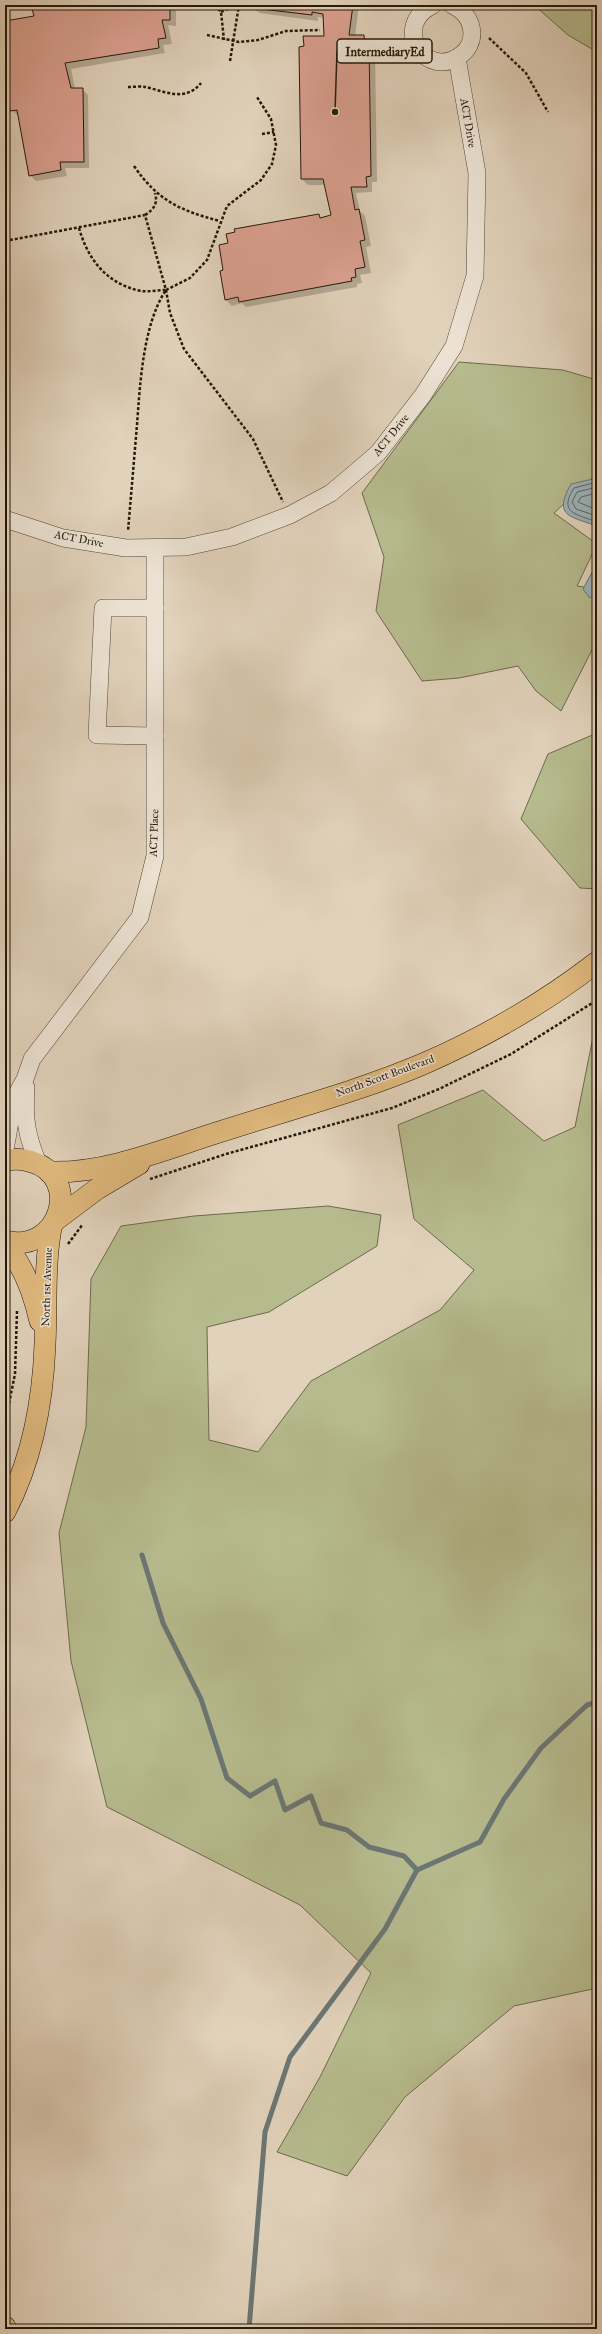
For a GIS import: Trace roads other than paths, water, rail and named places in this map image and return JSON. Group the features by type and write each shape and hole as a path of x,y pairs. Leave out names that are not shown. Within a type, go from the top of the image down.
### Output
{"main road":[{"name":"North Scott Boulevard","path":"5,1161 24,1159 44,1168 100,1167 156,1152 374,1082 422,1064 480,1037 525,1012 597,962"},
{"name":"North Scott Boulevard","path":"5,1241 14,1244 29,1243 42,1237 54,1224 97,1189 156,1152"},
{"name":"North 1st Avenue","path":"5,1512 23,1468 35,1429 42,1398 47,1256 61,1199 58,1184 44,1168"},
{"name":"North 1st Avenue","path":"5,1244 11,1251 32,1294 45,1345"}],"lane":[{"path":"433,5 423,10 413,26 416,45 429,59 438,62 457,58 465,52 470,44 472,35 467,16 452,5"},
{"name":"ACT Drive","path":"5,519 63,538 126,548 186,547 232,537 290,515 331,493 378,453 423,395 454,346 475,276 477,173 457,58"},
{"name":"ACT Place","path":"5,1150 10,1113 14,1099 25,1079 32,1059 140,917 155,856 155,548"},
{"path":"155,608 103,608 97,735 155,736"},
{"name":"ACT Place","path":"25,1079 24,1111 30,1145 44,1168"}],"water":[{"path":"597,478 597,526 572,517 564,509 564,503 571,484"},
{"path":"597,563 597,599 589,597 583,589"}],"waterway":[{"path":"142,1555 163,1623 201,1699 227,1778 250,1796 275,1781 285,1810 311,1796 321,1823 347,1830 369,1847 404,1856 417,1870"},
{"path":"249,2329 265,2132 290,2057 385,1929 417,1870 480,1842 504,1799 541,1748 587,1705 597,1702"}],"place":[{"name":"IntermediaryEd","path":"335,112"}]}
